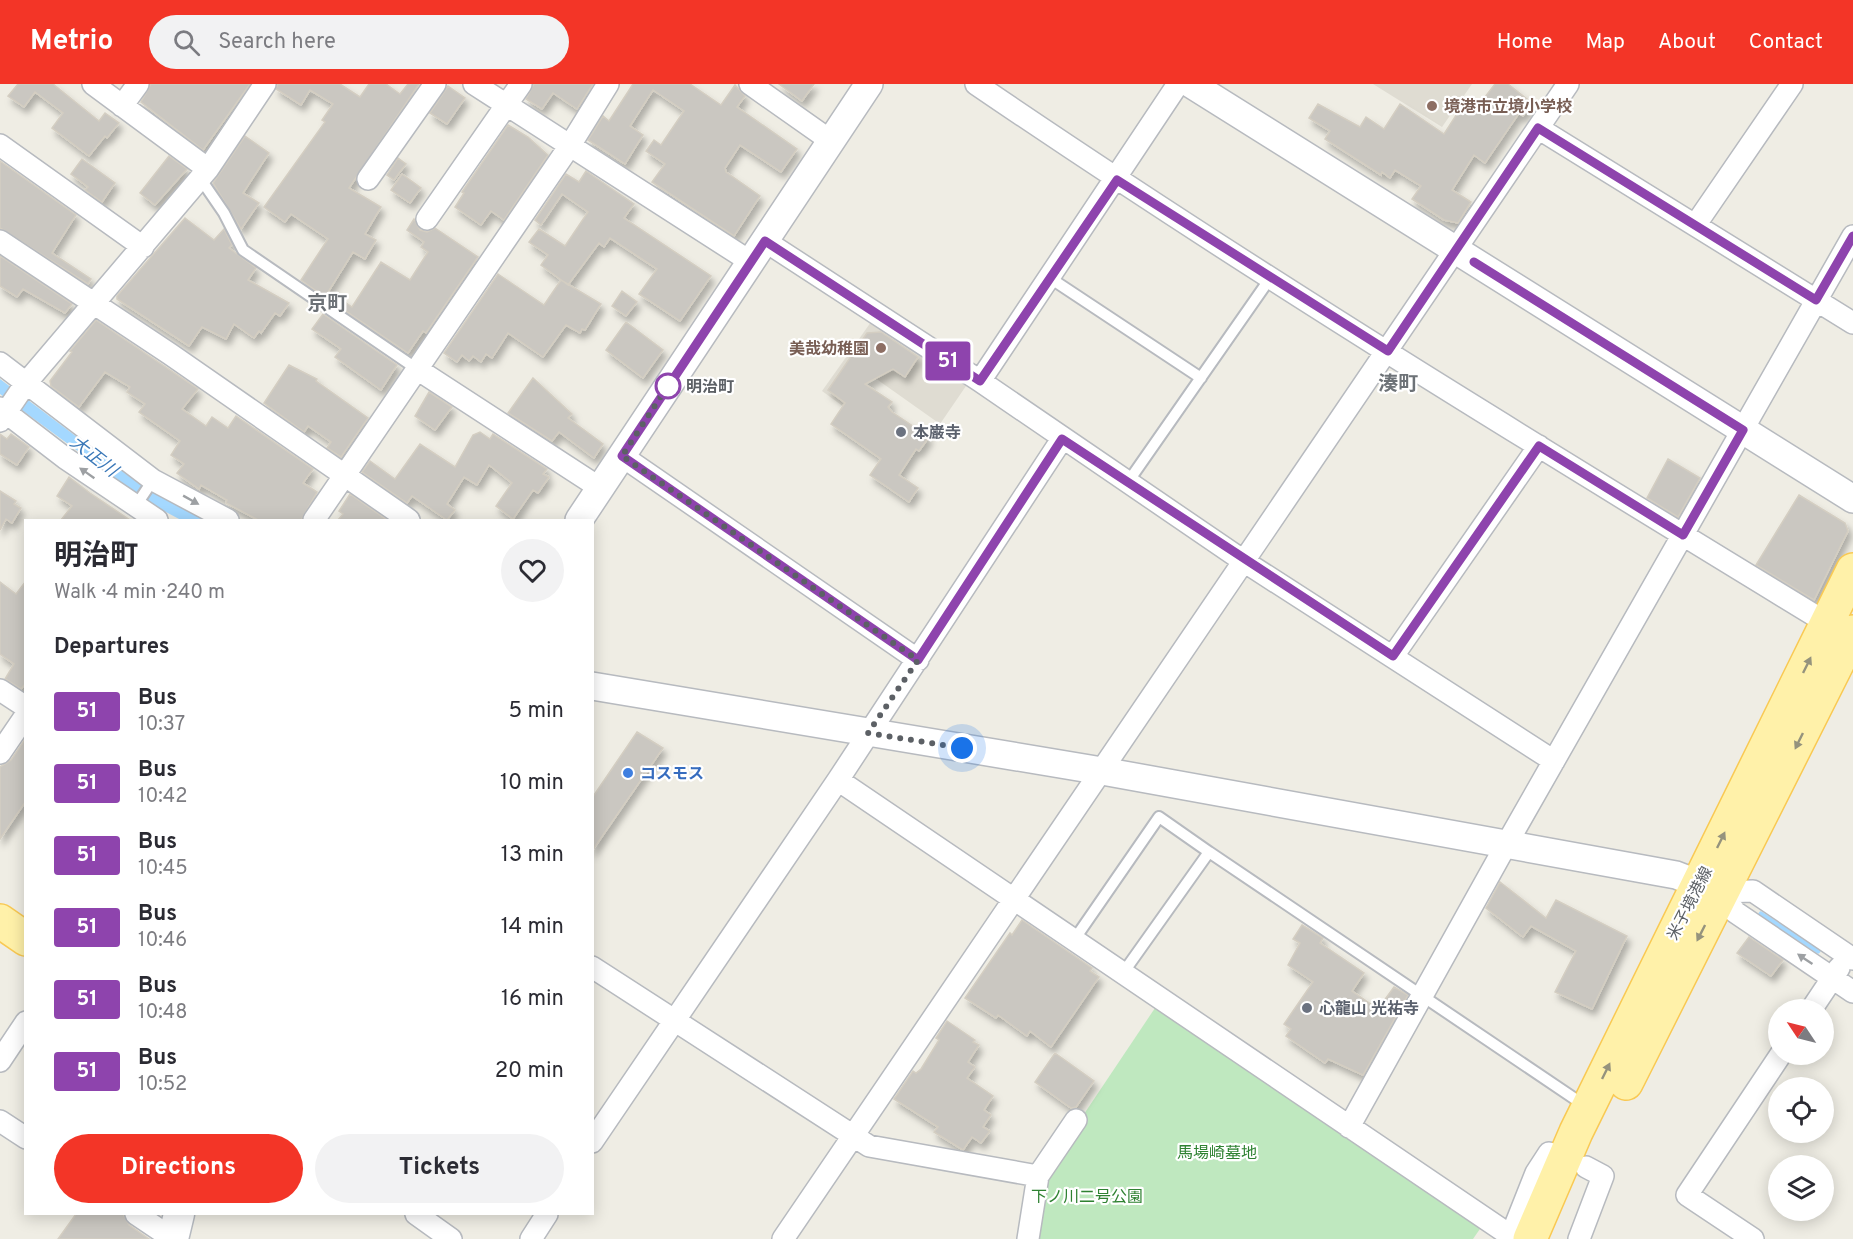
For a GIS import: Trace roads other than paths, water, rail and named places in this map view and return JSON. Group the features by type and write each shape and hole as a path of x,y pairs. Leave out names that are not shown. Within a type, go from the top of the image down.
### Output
{"main road":[{"name":"米子境港線","path":"1517,1238 1576,1162 1840,627 1853,570"},
{"name":"米子境港線","path":"1554,1239 1576,1162 1588,1108 1711,887"},
{"path":"0,921 24,938"},
{"path":"173,1239 178,1215"}],"street":[{"path":"93,84 204,174"},
{"path":"122,106 138,84"},
{"path":"155,519 2,414 204,174 265,84"},
{"path":"368,179 435,84"},
{"path":"474,84 569,147 758,252 980,381 1245,562 1554,761"},
{"path":"427,219 521,84"},
{"path":"315,519 569,147 608,84"},
{"path":"750,84 831,141"},
{"path":"580,519 869,84"},
{"path":"975,84 1117,180 1539,446 1683,535 1840,627"},
{"path":"980,381 1117,180 1179,84"},
{"path":"1191,84 1853,499"},
{"path":"783,1239 1568,84"},
{"path":"1696,224 1792,84"},
{"path":"1538,128 1853,323"},
{"path":"0,145 143,247"},
{"path":"1348,1127 1421,994 1853,236"},
{"path":"0,241 170,354 408,519"},
{"path":"0,363 153,480 226,519"},
{"path":"417,369 600,489"},
{"path":"594,1139 838,780 1062,439"},
{"path":"1393,656 1539,446"},
{"path":"622,456 918,660"},
{"path":"594,687 1102,771 1676,875 1711,887 1753,891 1851,953 1818,999"},
{"path":"0,690 24,706"},
{"path":"0,753 24,718"},
{"path":"838,780 1348,1127 1517,1238"},
{"path":"1711,887 1735,912 1853,992"},
{"path":"594,968 869,1146 1038,1176"},
{"path":"0,1060 24,1025"},
{"path":"1753,1239 1687,1195 1774,1065"},
{"path":"1028,1239 1038,1176 1076,1120"},
{"path":"0,1121 24,1137"},
{"path":"1576,1162 1604,1176 1579,1239"},
{"path":"137,1215 173,1239"},
{"path":"417,1215 451,1239"},
{"path":"531,1239 546,1215"}],"lane":[{"path":"204,174 243,250 417,369"},
{"path":"1128,482 1270,277"},
{"path":"1050,278 1201,378"},
{"path":"135,507 153,480"},
{"path":"1074,940 1159,817 1588,1108"},
{"path":"1123,973 1209,852"}],"water":[{"name":"大正川","path":"0,379 138,483 202,519 179,519 147,502 0,394"}],"waterway":[{"path":"1761,914 1818,951"}],"place":[{"name":"境港市立境小学校","path":"1432,106"},
{"name":"美哉幼稚園","path":"881,348"},
{"name":"明治町","path":"668,386"},
{"name":"本巌寺","path":"901,432"},
{"name":"コスモス","path":"628,773"},
{"name":"心龍山 光祐寺","path":"1307,1008"}],"district":[{"name":"京町","path":"327,303"},
{"name":"湊町","path":"1398,383"}],"park label":[{"name":"馬場崎墓地","path":"1217,1152"},
{"name":"下ノ川二号公園","path":"1087,1196"}]}
